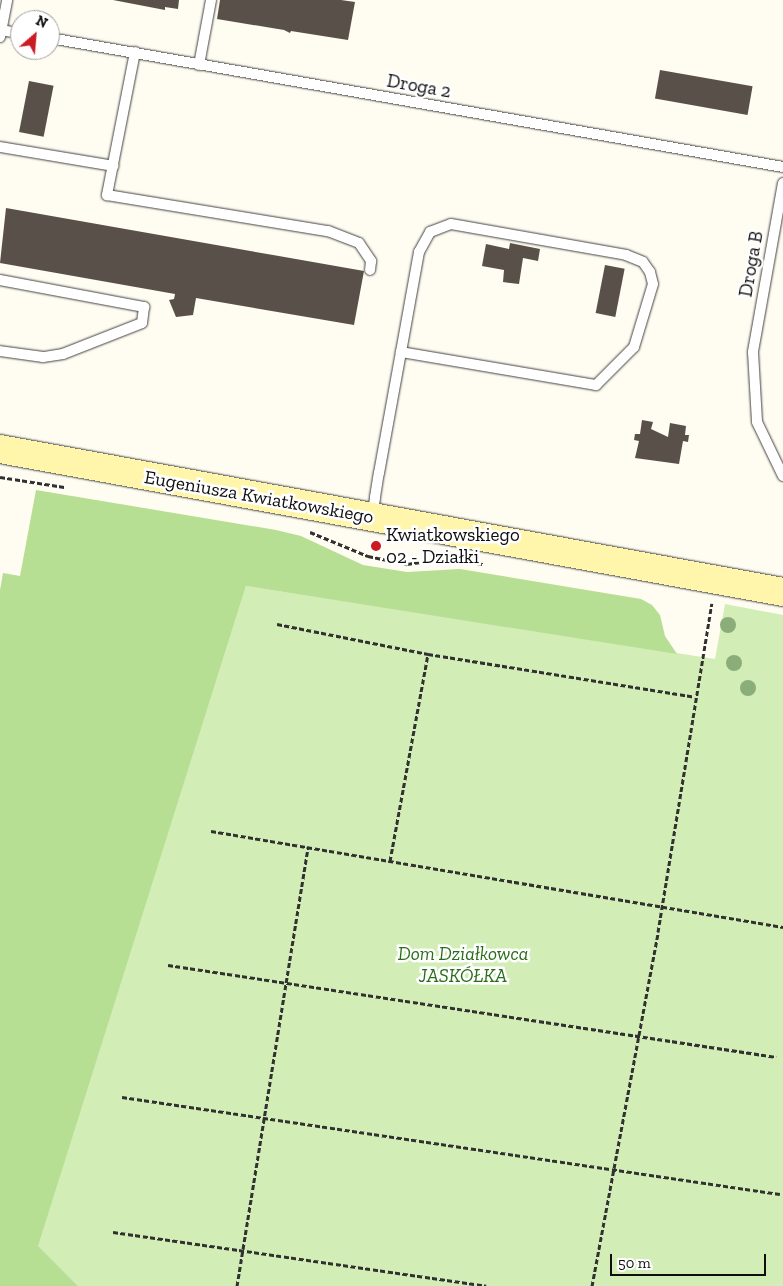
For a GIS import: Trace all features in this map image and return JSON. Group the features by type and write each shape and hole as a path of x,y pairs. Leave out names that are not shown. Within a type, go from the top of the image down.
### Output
{"main road":[{"name":"Eugeniusza Kwiatkowskiego","path":"0,449 783,592"}],"lane":[{"path":"0,32 7,0"},
{"path":"199,64 211,0"},
{"name":"Droga 2","path":"60,40 783,167"},
{"path":"135,52 107,195 328,231 359,243 371,261 370,270"},
{"path":"0,147 113,166"},
{"name":"Droga B","path":"783,183 753,352 757,422 783,476"},
{"path":"372,517 400,352 419,252 430,232 439,226 451,224 626,255 643,262 650,272 653,284 641,333 621,362 596,385 400,352"},
{"path":"0,280 144,307 142,323 62,354 44,357 0,351"}],"path":[{"path":"0,477 67,488"},
{"path":"306,530 368,556 407,564 448,558 487,564"},
{"path":"592,1286 662,907 715,580"},
{"path":"277,624 428,654 695,696"},
{"path":"390,861 428,654"},
{"path":"210,831 783,927"},
{"path":"237,1286 308,847"},
{"path":"168,965 776,1056"},
{"path":"122,1097 780,1194"},
{"path":"113,1232 486,1286"}],"green space":[{"path":"36,490 276,530 301,536 363,565 407,572 460,569 641,599 652,605 660,615 665,636 677,654 246,586 38,1246 78,1286 0,1286 0,590 3,573 20,576"},
{"name":"Dom Działkowca JASKÓŁKA","path":"246,586 715,659 725,604 783,615 783,1286 78,1286 37,1246"}],"building":[{"path":"113,0 179,0 178,9 165,7 165,10"},
{"path":"220,0 341,0 355,2 348,40 291,31 290,33 284,30 217,19"},
{"path":"660,70 753,86 748,115 655,99"},
{"path":"29,81 54,86 44,137 19,132"},
{"path":"6,208 364,271 354,325 196,298 193,315 176,317 169,300 174,299 175,294 0,263"},
{"path":"510,243 540,249 538,261 523,258 519,284 503,282 504,270 482,266 486,244 509,249"},
{"path":"605,265 625,269 615,317 596,313"},
{"path":"642,420 653,422 651,429 668,437 670,423 686,426 685,435 689,435 688,442 683,441 679,464 635,458 639,441 634,440 635,434 640,434"}],"place":[{"name":"Kwiatkowskiego 02 - Działki","path":"376,546"}]}
